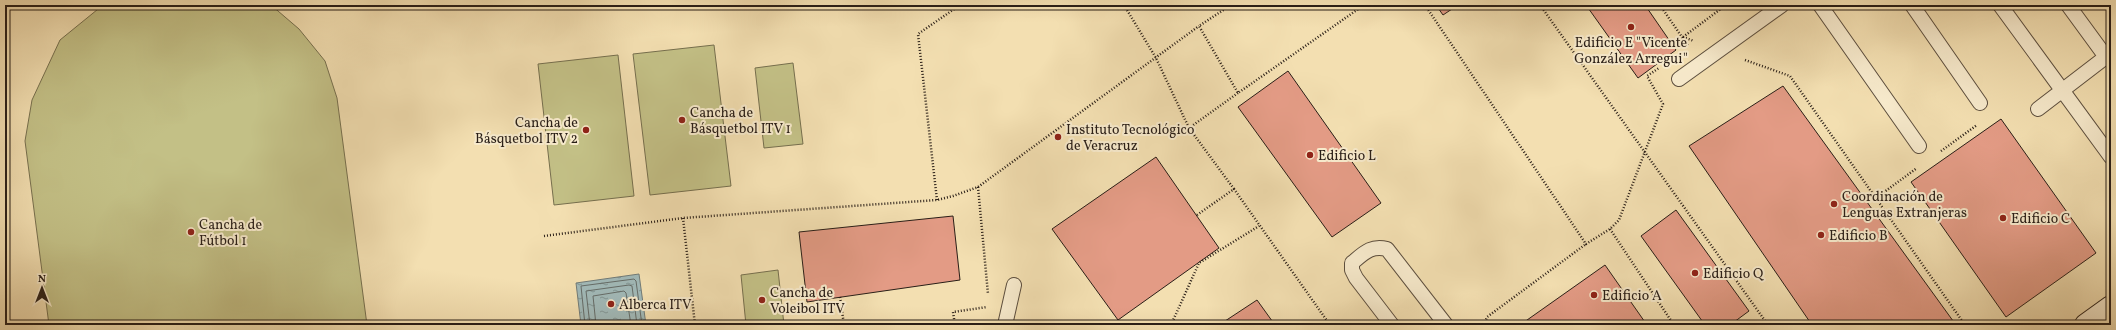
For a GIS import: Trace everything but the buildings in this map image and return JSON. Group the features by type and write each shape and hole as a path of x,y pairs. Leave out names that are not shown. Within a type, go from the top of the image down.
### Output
{"main road":[{"path":"2086,325 2111,307"}],"lane":[{"path":"1679,79 1782,5"},
{"path":"1820,5 1919,146"},
{"path":"1912,5 1980,103"},
{"path":"2000,5 2111,157"},
{"path":"2038,109 2108,55 2068,5"},
{"path":"1392,325 1356,278 1352,270 1352,264 1368,250 1379,247 1387,250 1446,325"},
{"path":"1005,325 1014,285"}],"path":[{"path":"937,200 918,34 960,5"},
{"path":"1124,5 1156,58 1189,128 1234,188 1330,325"},
{"path":"544,236 683,218 937,200 953,196 978,187 1199,26 1231,5"},
{"path":"1189,128 1364,5"},
{"path":"1425,5 1586,244"},
{"path":"1540,5 1768,325"},
{"path":"1660,5 1689,48"},
{"path":"1683,37 1726,5"},
{"path":"1199,26 1238,93"},
{"path":"1683,37 1790,76 1965,325"},
{"path":"1484,325 1487,317 1586,244 1610,229 1619,220 1664,104 1647,76 1665,64"},
{"path":"955,325 953,312 989,307 978,187"},
{"path":"1196,215 1234,188"},
{"path":"683,218 695,325"},
{"path":"1170,325 1199,262 1260,226"},
{"path":"1610,229 1674,325"},
{"path":"840,297 844,325"}],"shaded area":[{"path":"103,5 271,5 299,29 325,61 337,98 367,325 49,325 25,141 32,100 60,40"},
{"name":"Cancha de Básquetbol ITV 1","path":"714,45 731,186 650,195 633,54"},
{"name":"Cancha de Básquetbol ITV 2","path":"618,55 634,196 554,205 538,64"},
{"path":"793,63 803,144 764,148 755,68"},
{"name":"Cancha de Voleibol ITV","path":"778,270 784,325 746,325 741,275"}],"water":[{"name":"Alberca ITV","path":"639,274 646,325 581,325 576,283"}],"place":[{"name":"Edificio E \"Vicente González Arregui\"","path":"1631,27"},
{"name":"Cancha de Básquetbol ITV 1","path":"682,120"},
{"name":"Cancha de Básquetbol ITV 2","path":"586,130"},
{"name":"Instituto Tecnológico de Veracruz","path":"1058,137"},
{"name":"Edificio L","path":"1310,155"},
{"name":"Coordinación de Lenguas Extranjeras","path":"1834,204"},
{"name":"Edificio C","path":"2003,218"},
{"name":"Cancha de Fútbol 1","path":"191,232"},
{"name":"Edificio B","path":"1821,235"},
{"name":"Edificio Q","path":"1695,273"},
{"name":"Edificio A","path":"1594,295"},
{"name":"Cancha de Voleibol ITV","path":"762,300"},
{"name":"Alberca ITV","path":"611,304"}]}
